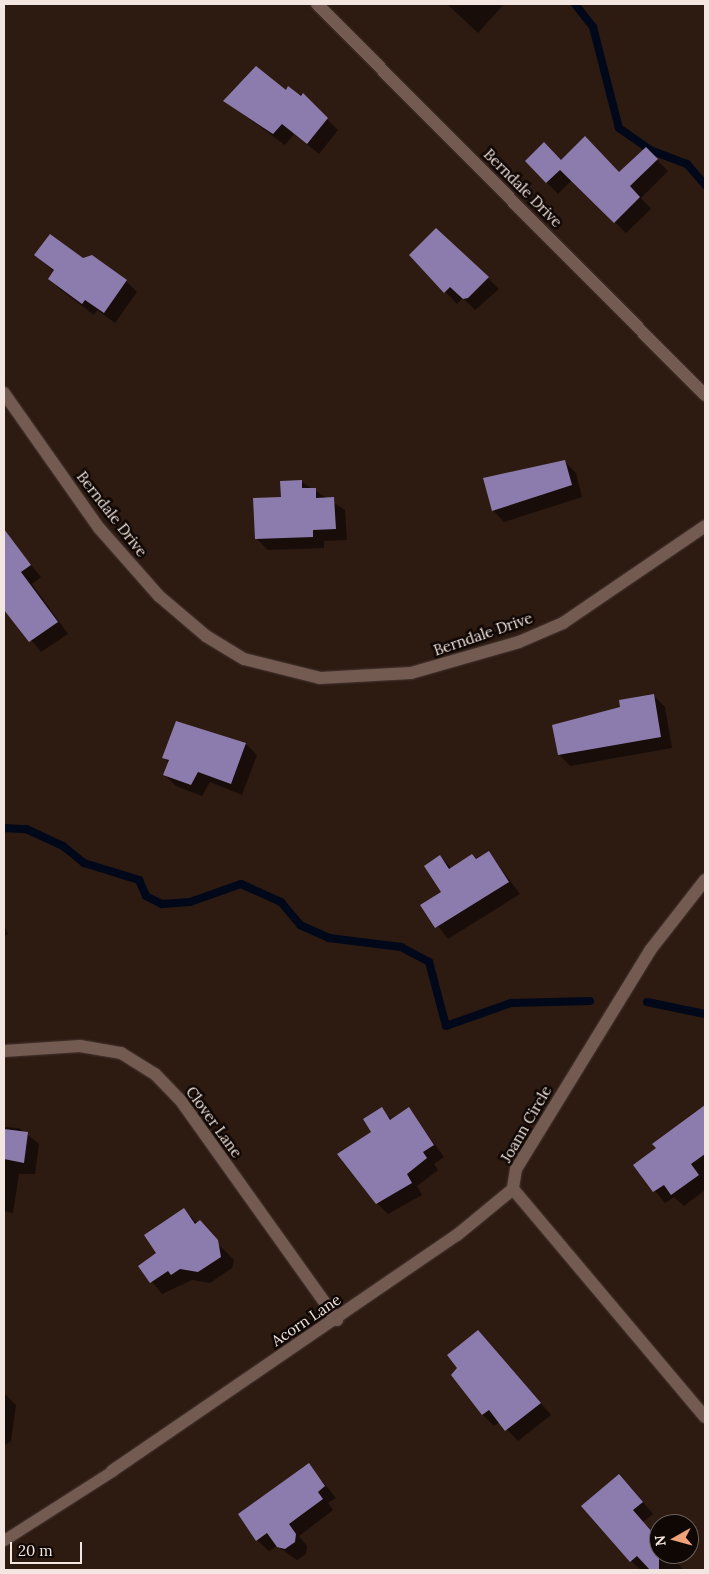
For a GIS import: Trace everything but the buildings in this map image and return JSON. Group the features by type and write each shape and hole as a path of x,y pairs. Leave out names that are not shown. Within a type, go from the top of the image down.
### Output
{"street":[{"name":"Berndale Drive","path":"317,4 329,8 705,395"},
{"name":"Berndale Drive","path":"4,394 99,528 159,596 206,636 244,659 320,678 411,674 519,642 578,613 705,526"},
{"name":"Joann Circle","path":"514,1189 516,1169 651,949 705,880"},
{"name":"Clover Lane","path":"4,1052 80,1046 121,1053 155,1074 180,1101 336,1320"},
{"name":"Acorn Lane","path":"112,1471 336,1320 457,1235 514,1189"},
{"path":"514,1189 705,1417"}],"lane":[{"path":"4,1540 112,1471"}],"waterway":[{"path":"575,4 593,27 619,128 650,150 687,164 705,185"},
{"path":"4,828 26,829 63,846 84,863 139,880 146,896 162,904 190,902 241,884 281,902 300,925 329,938 401,947 429,962 446,1026 511,1003 590,1001"},
{"path":"647,1002 705,1014"}]}
